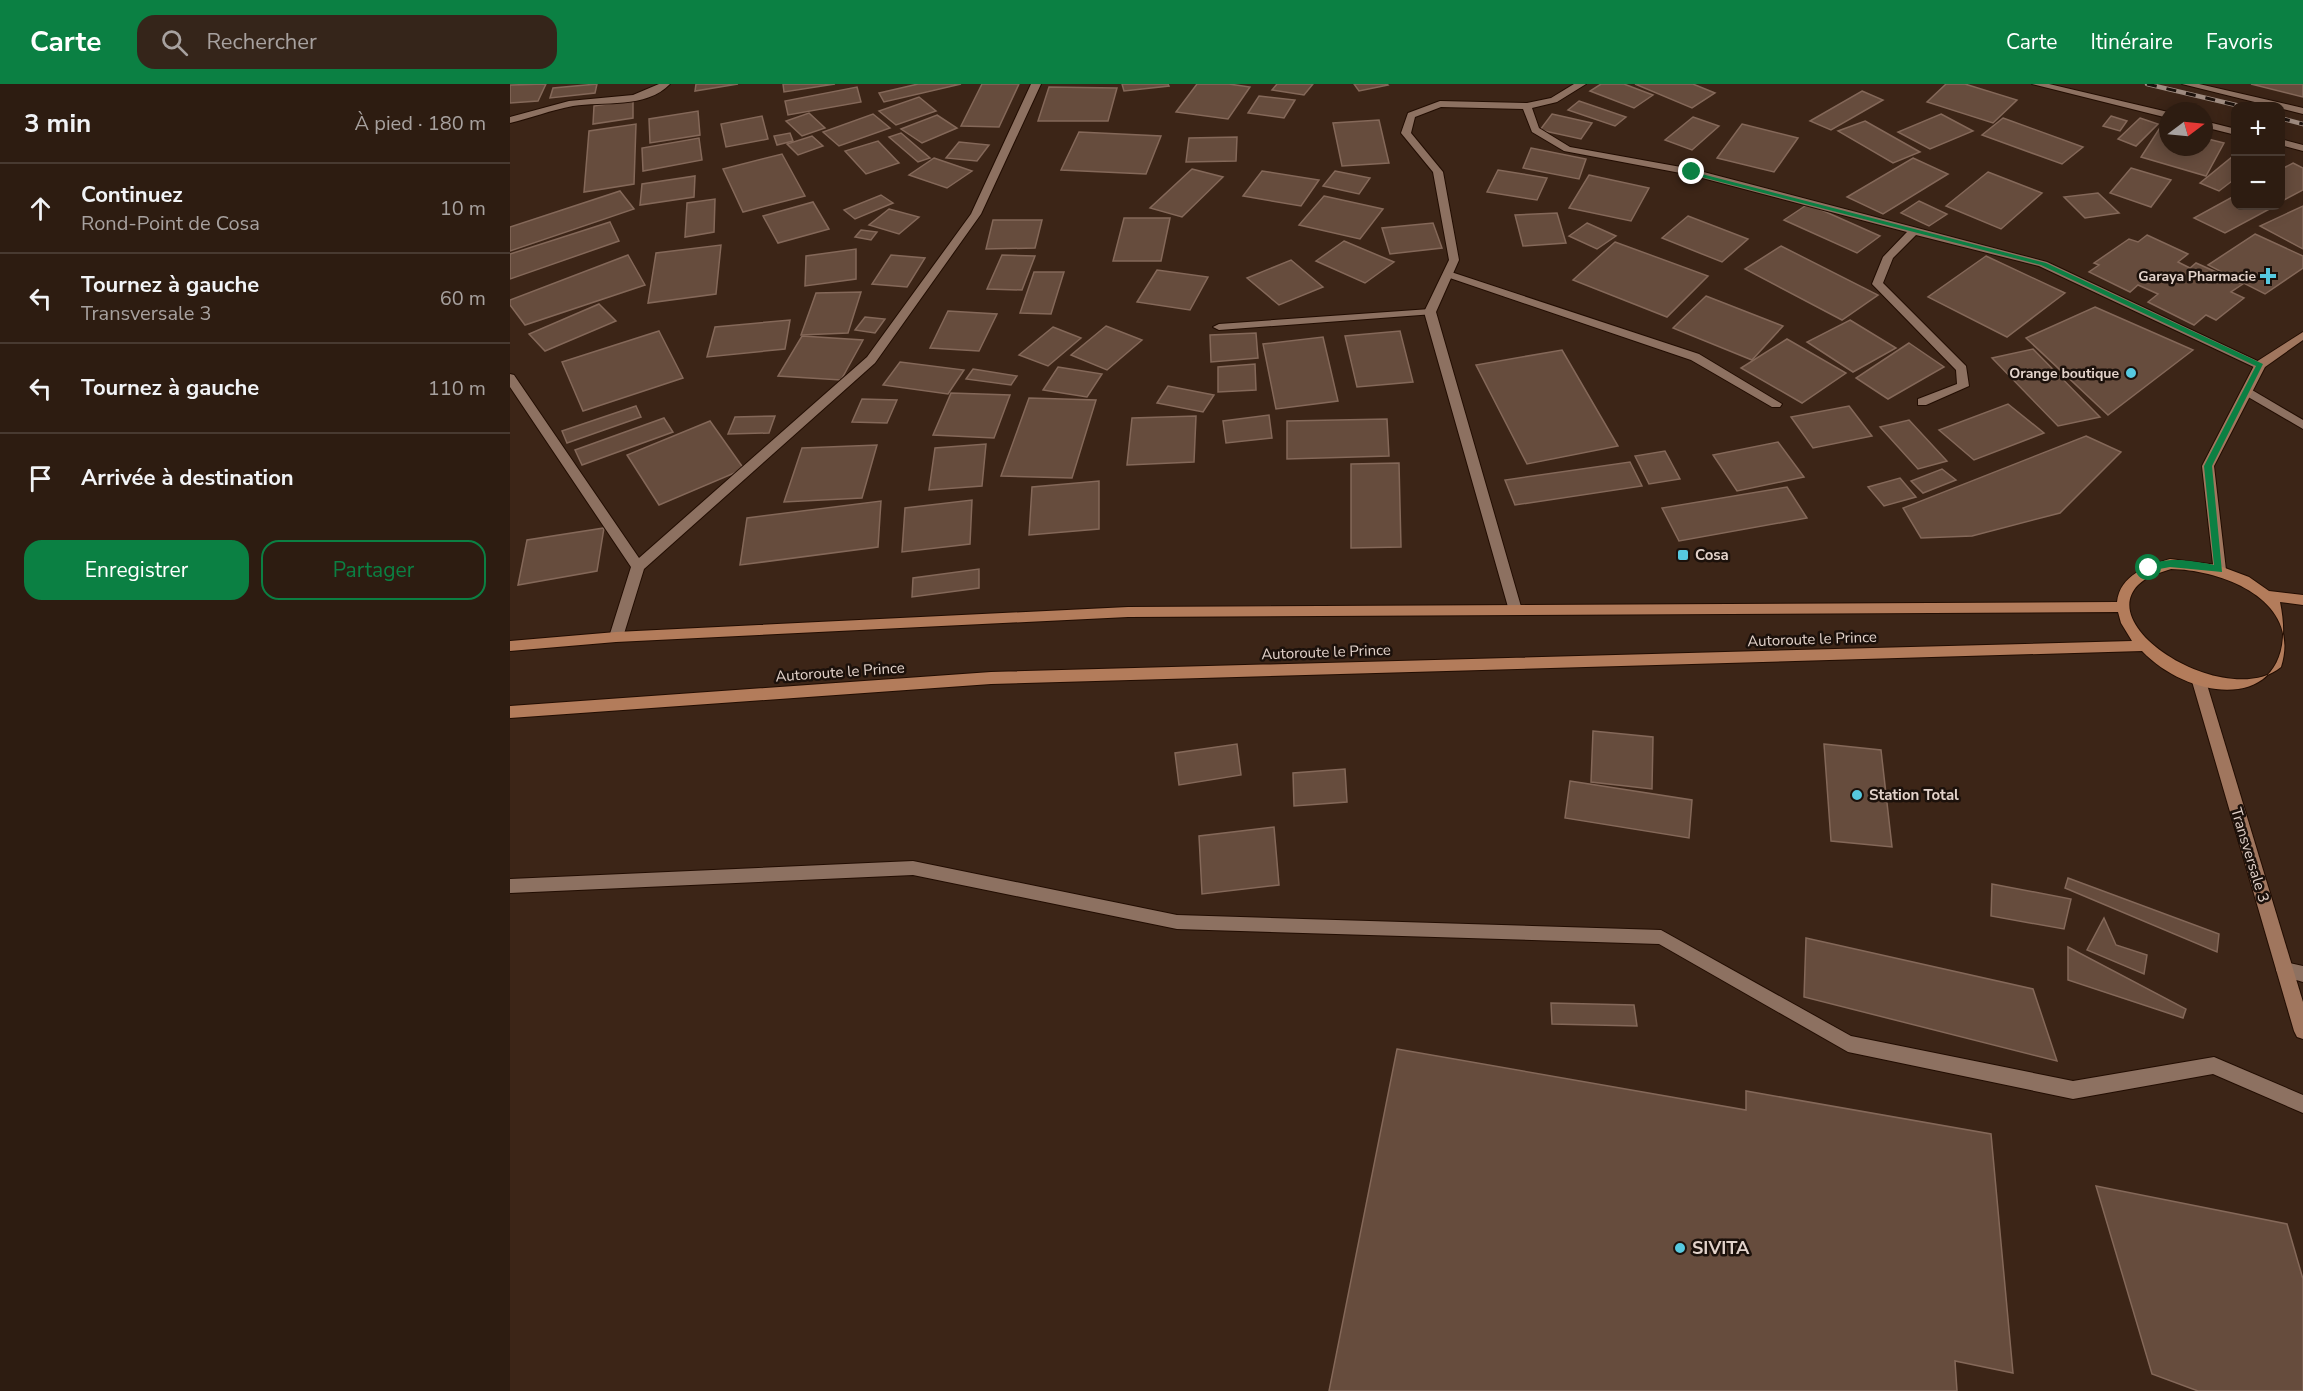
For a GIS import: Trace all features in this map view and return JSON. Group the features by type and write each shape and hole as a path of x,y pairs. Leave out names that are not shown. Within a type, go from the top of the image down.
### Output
{"main road":[{"path":"2219,570 2208,466 2260,366 2303,335"},
{"path":"2170,564 2194,564 2219,570 2246,580 2269,596 2285,611 2295,627 2301,644 2295,663 2281,676 2258,684 2228,685 2198,678 2169,664 2144,646 2129,626 2123,607 2125,591 2134,578 2149,568 2170,564"},
{"path":"2269,596 2303,600"},
{"name":"Autoroute le Prince","path":"510,646 616,637 1128,612 2123,607"},
{"name":"Autoroute le Prince","path":"510,712 991,678 2144,646"},
{"name":"Transversale 3","path":"2198,678 2303,1031"}],"street":[{"path":"510,120 572,104 639,96 661,88 665,84"},
{"path":"616,637 638,567 871,360 976,214 1036,84"},
{"path":"1515,610 1430,312 1454,260 1438,172 1406,133 1412,115 1440,104 1527,106 1554,100 1581,84"},
{"path":"2037,84 2159,113"},
{"path":"2187,84 2303,111"},
{"path":"1527,106 1535,130 1567,149 1692,172 2043,264 2260,366"},
{"path":"2213,126 2231,131"},
{"path":"2285,143 2303,148"},
{"path":"1914,231 1888,257 1876,284 1962,369 1963,386 1922,402"},
{"path":"1448,274 1695,357 1776,404"},
{"path":"1219,327 1430,312"},
{"path":"510,378 638,567"},
{"path":"2247,391 2303,425"},
{"path":"510,886 913,868 1177,922 1661,937 1848,1044 2073,1090 2214,1065 2303,1104"},
{"path":"2284,970 2303,974"}],"building":[{"path":"546,84 538,101 510,103 510,85"},
{"path":"597,84 595,93 550,98 553,88"},
{"path":"696,84 738,84 695,91"},
{"path":"783,84 835,84 784,92"},
{"path":"918,84 961,84 884,102 879,93"},
{"path":"982,84 1019,84 999,127 961,126"},
{"path":"1122,84 1168,84 1169,86 1124,91"},
{"path":"1197,84 1229,84 1250,87 1228,119 1176,112"},
{"path":"1277,84 1313,84 1304,95 1272,90"},
{"path":"1354,84 1387,84 1388,85 1359,91"},
{"path":"1601,84 1624,84 1653,95 1634,108 1590,91"},
{"path":"1635,84 1693,84 1715,93 1692,108"},
{"path":"1946,84 1965,84 2017,100 1993,123 1927,102"},
{"path":"2251,84 2303,84 2303,97"},
{"path":"857,87 861,102 788,115 785,101"},
{"path":"1049,87 1117,88 1108,121 1038,121"},
{"path":"1862,91 1883,100 1831,130 1810,121"},
{"path":"1259,96 1295,100 1284,118 1248,113"},
{"path":"919,97 936,111 896,125 879,111"},
{"path":"633,100 633,118 593,124 594,106"},
{"path":"1579,101 1626,117 1615,126 1568,110"},
{"path":"698,111 700,135 650,143 649,119"},
{"path":"809,113 825,128 802,136 786,121"},
{"path":"873,114 890,128 839,146 823,132"},
{"path":"1552,114 1592,123 1581,139 1540,130"},
{"path":"1941,114 1973,131 1930,149 1898,132"},
{"path":"937,115 957,128 922,143 901,129"},
{"path":"762,116 768,139 726,147 721,124"},
{"path":"2111,116 2127,121 2120,131 2103,126"},
{"path":"1693,117 1719,126 1692,150 1665,140"},
{"path":"2003,118 2083,147 2062,164 1982,135"},
{"path":"2140,118 2158,124 2136,146 2118,139"},
{"path":"1379,120 1389,163 1342,166 1333,123"},
{"path":"1865,121 1920,152 1893,163 1838,131"},
{"path":"636,124 634,184 584,192 589,131"},
{"path":"1742,124 1798,138 1774,172 1717,158"},
{"path":"2159,129 2159,156 2213,156 2213,140 2224,143 2206,176 2141,157"},
{"path":"1079,132 1161,136 1146,174 1061,170"},
{"path":"790,133 793,141 777,145 774,136"},
{"path":"901,133 930,158 918,162 889,137"},
{"path":"812,136 823,146 798,155 787,144"},
{"path":"1237,137 1236,161 1186,162 1189,138"},
{"path":"699,138 702,160 643,171 642,148"},
{"path":"878,141 899,163 866,174 845,151"},
{"path":"959,142 989,145 977,161 946,158"},
{"path":"1531,148 1586,159 1579,179 1523,168"},
{"path":"782,154 805,196 743,212 723,169"},
{"path":"934,158 972,171 947,188 909,175"},
{"path":"1913,158 1948,174 1883,214 1847,197"},
{"path":"2231,158 2231,182 2219,191 2200,183"},
{"path":"2293,163 2303,168 2303,190 2285,199 2285,167"},
{"path":"2131,168 2171,180 2151,207 2110,193"},
{"path":"1192,169 1223,177 1182,217 1150,208"},
{"path":"1498,170 1547,178 1537,200 1487,192"},
{"path":"1262,171 1319,180 1301,206 1243,196"},
{"path":"1335,171 1370,178 1359,194 1323,186"},
{"path":"1988,172 2042,193 2001,229 1946,206"},
{"path":"1589,175 1649,188 1631,221 1569,208"},
{"path":"695,176 694,197 640,205 642,184"},
{"path":"620,191 634,209 510,251 510,227"},
{"path":"2098,193 2119,213 2085,218 2064,197"},
{"path":"881,195 893,203 855,219 844,210"},
{"path":"1324,196 1383,209 1360,239 1299,225"},
{"path":"2231,198 2231,210 2268,210 2225,233 2194,218"},
{"path":"715,199 714,232 685,237 687,203"},
{"path":"1919,201 1947,214 1929,226 1901,213"},
{"path":"813,202 829,229 778,243 763,216"},
{"path":"1808,204 1880,236 1857,253 1784,220"},
{"path":"2303,206 2303,249 2260,226"},
{"path":"889,209 919,217 899,234 869,225"},
{"path":"1557,213 1566,243 1523,246 1515,215"},
{"path":"1688,216 1748,239 1722,262 1662,238"},
{"path":"1124,218 1170,218 1161,261 1113,261"},
{"path":"993,220 1042,220 1035,248 986,249"},
{"path":"610,222 619,241 510,279 510,254"},
{"path":"1433,223 1442,248 1390,254 1382,228"},
{"path":"1587,223 1616,236 1597,249 1569,236"},
{"path":"861,230 877,232 871,240 855,237"},
{"path":"2255,234 2303,256 2303,268 2265,294 2208,265"},
{"path":"2147,235 2188,254 2178,262 2190,268 2196,263 2243,284 2231,292 2244,298 2216,320 2206,315 2194,325 2148,302 2158,294 2138,285 2130,292 2089,272 2099,265 2094,263 2129,239 2138,242"},
{"path":"1344,241 1394,262 1365,283 1316,261"},
{"path":"1615,242 1708,276 1667,317 1573,280"},
{"path":"721,245 716,294 648,303 656,253"},
{"path":"1781,246 1878,295 1842,320 1745,269"},
{"path":"856,249 856,279 805,286 806,256"},
{"path":"628,255 645,285 525,325 510,305 510,300"},
{"path":"891,255 925,258 907,287 872,284"},
{"path":"1002,255 1035,256 1022,290 987,289"},
{"path":"1986,256 2065,293 2007,337 1928,297"},
{"path":"1291,260 1323,287 1279,305 1247,278"},
{"path":"1157,270 1208,277 1190,310 1137,302"},
{"path":"1034,272 1064,272 1051,314 1020,313"},
{"path":"861,292 848,333 801,335 816,293"},
{"path":"1706,296 1783,326 1752,360 1673,328"},
{"path":"599,304 616,321 545,351 529,334"},
{"path":"2095,307 2193,350 2108,415 2026,338"},
{"path":"948,311 997,314 979,351 930,348"},
{"path":"865,317 885,319 875,333 855,330"},
{"path":"790,320 785,349 707,357 715,327"},
{"path":"1850,320 1896,348 1853,372 1807,342"},
{"path":"1106,326 1142,340 1107,370 1071,355"},
{"path":"1053,327 1081,338 1048,366 1019,355"},
{"path":"659,331 683,378 583,411 562,362"},
{"path":"1400,331 1413,382 1357,387 1345,336"},
{"path":"1256,333 1258,358 1211,362 1210,335"},
{"path":"802,336 863,340 841,380 778,376"},
{"path":"1323,337 1338,401 1276,409 1263,344"},
{"path":"1787,339 1846,373 1802,403 1741,368"},
{"path":"1909,343 1944,367 1888,399 1856,378"},
{"path":"2033,349 2100,417 2058,426 1992,358"},
{"path":"1562,350 1618,446 1527,464 1476,365"},
{"path":"900,362 964,370 948,394 883,385"},
{"path":"1255,364 1256,390 1218,392 1218,367"},
{"path":"1058,367 1102,374 1087,397 1043,390"},
{"path":"973,369 1017,376 1011,385 966,379"},
{"path":"1168,386 1214,395 1203,412 1157,403"},
{"path":"951,393 1010,395 994,438 933,435"},
{"path":"1029,398 1096,400 1072,478 1001,476"},
{"path":"862,399 897,400 887,423 852,422"},
{"path":"2008,404 2044,433 1974,460 1939,430"},
{"path":"636,406 641,417 567,443 562,431"},
{"path":"1849,406 1872,436 1813,448 1791,417"},
{"path":"1269,415 1272,438 1226,443 1223,421"},
{"path":"775,416 769,433 728,434 735,417"},
{"path":"1196,416 1194,462 1127,465 1132,418"},
{"path":"664,418 673,432 582,465 575,450"},
{"path":"1387,419 1389,456 1287,459 1287,421"},
{"path":"1909,420 1947,461 1918,469 1880,427"},
{"path":"710,421 744,469 659,505 627,455"},
{"path":"2086,436 2121,452 2060,513 1972,536 1921,538 1903,508"},
{"path":"1778,442 1804,477 1737,491 1713,455"},
{"path":"986,444 982,486 929,490 935,448"},
{"path":"877,445 862,498 784,502 802,448"},
{"path":"1665,451 1680,479 1649,484 1635,456"},
{"path":"1630,462 1642,486 1515,505 1505,480"},
{"path":"1399,463 1401,547 1351,548 1351,464"},
{"path":"1942,469 1956,480 1923,493 1911,481"},
{"path":"1900,478 1916,497 1884,506 1868,487"},
{"path":"1099,481 1099,529 1029,535 1032,487"},
{"path":"1787,487 1807,518 1679,541 1662,508"},
{"path":"972,500 970,544 902,552 905,508"},
{"path":"881,501 878,547 740,565 747,518"},
{"path":"604,528 597,571 518,585 527,540"},
{"path":"979,569 979,588 912,597 913,578"},
{"path":"1593,731 1653,737 1652,789 1591,782"},
{"path":"1237,744 1241,775 1179,785 1175,753"},
{"name":"Station Total","path":"1824,744 1881,750 1892,847 1831,841"},
{"path":"1345,769 1347,802 1294,806 1293,773"},
{"path":"1570,781 1692,800 1689,838 1565,818"},
{"path":"1274,827 1279,885 1202,894 1199,836"},
{"path":"2068,878 2219,934 2217,952 2065,888"},
{"path":"1992,884 2071,899 2064,929 1991,916"},
{"path":"2104,918 2116,945 2147,955 2144,974 2087,950"},
{"path":"1806,938 2033,989 2057,1061 1804,997"},
{"path":"2068,947 2186,1009 2183,1018 2068,980"},
{"path":"1551,1003 1634,1005 1637,1026 1552,1024"},
{"name":"SIVITA","path":"1397,1049 1746,1110 1746,1091 1991,1134 2013,1373 1955,1361 1957,1391 1329,1391"},
{"path":"2096,1186 2287,1224 2303,1279 2303,1391 2198,1391 2152,1374"}],"railway":[{"path":"2147,84 2231,104"},
{"path":"2285,119 2303,124"}],"place":[{"name":"Garaya Pharmacie","path":"2268,276"},
{"name":"Orange boutique","path":"2131,373"},
{"name":"Cosa","path":"1683,555"},
{"name":"Station Total","path":"1857,795"},
{"name":"SIVITA","path":"1680,1248"}],"route":[{"path":"1692,172 2043,264 2260,366 2208,466 2219,570 2194,564 2170,564 2149,568"}]}
